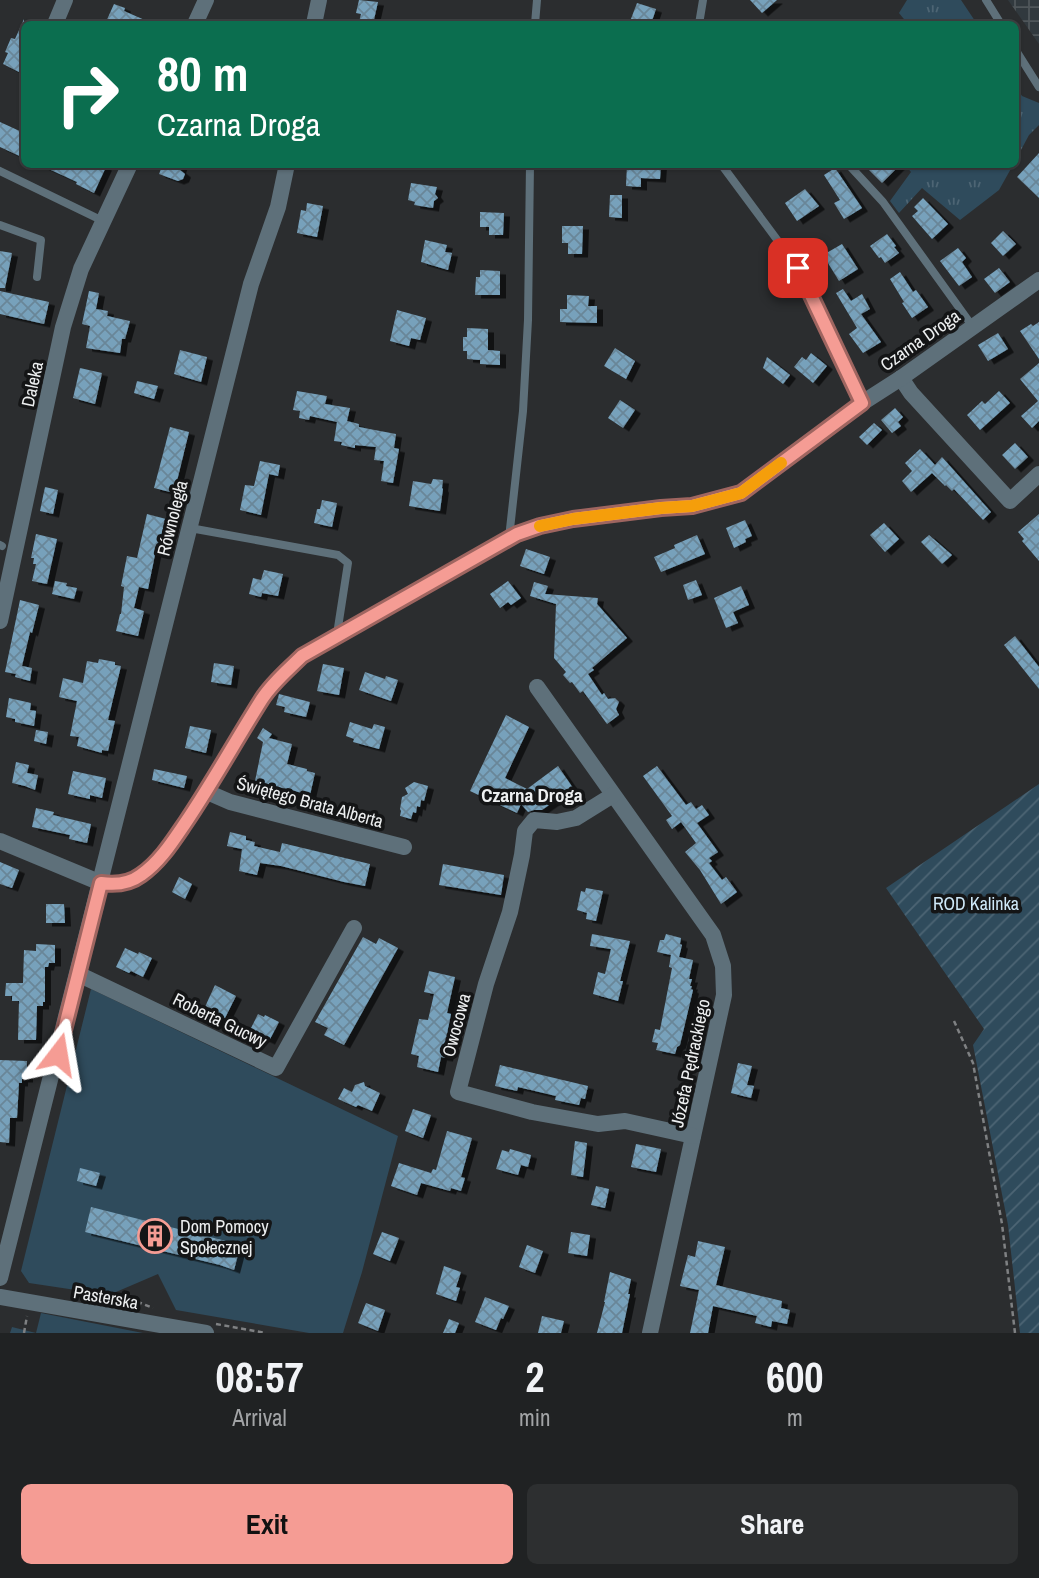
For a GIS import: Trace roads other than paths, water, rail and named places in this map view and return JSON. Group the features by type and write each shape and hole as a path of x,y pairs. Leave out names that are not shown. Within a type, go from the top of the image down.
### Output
{"street":[{"path":"56,21 65,0"},
{"path":"196,21 206,0"},
{"path":"315,21 319,0"},
{"name":"Daleka","path":"0,621 64,327 81,269 128,168"},
{"name":"Równoległa","path":"101,883 251,285 278,207 286,168"},
{"name":"Czarna Droga","path":"101,883 114,885 134,880 162,857 207,792 263,698 302,656 517,534 573,519 692,506 741,493 862,403 1039,280"},
{"path":"901,378 911,393 1010,501 1039,474"},
{"name":"Józefa Pędrackiego","path":"537,687 713,935 723,965 724,995 650,1333"},
{"name":"Świętego Brata Alberta","path":"207,792 230,802 404,846"},
{"name":"Owocowa","path":"613,795 576,818 557,822 534,820 525,831 510,912 486,984 458,1092 532,1112 585,1122 598,1124 625,1121 693,1136"},
{"path":"0,841 101,883 0,1278"},
{"name":"Roberta Gucwy","path":"78,974 276,1068 354,928"},
{"name":"Pasterska","path":"0,1297 206,1333"}],"lane":[{"path":"535,21 537,0"},
{"path":"700,21 703,0"},
{"path":"986,0 998,21"},
{"path":"1019,56 1039,88"},
{"path":"509,538 523,411 528,320 530,168"},
{"path":"724,168 798,268 862,403"},
{"path":"852,168 883,202 974,327"},
{"path":"0,171 103,221"},
{"path":"0,225 41,240 37,277"},
{"path":"190,528 338,555 348,564 337,637"}],"place":[{"name":"Dom Pomocy Społecznej","path":"155,1236"}],"district":[{"name":"Czarna Droga","path":"532,795"}],"park label":[{"name":"ROD Kalinka","path":"976,903"}]}
